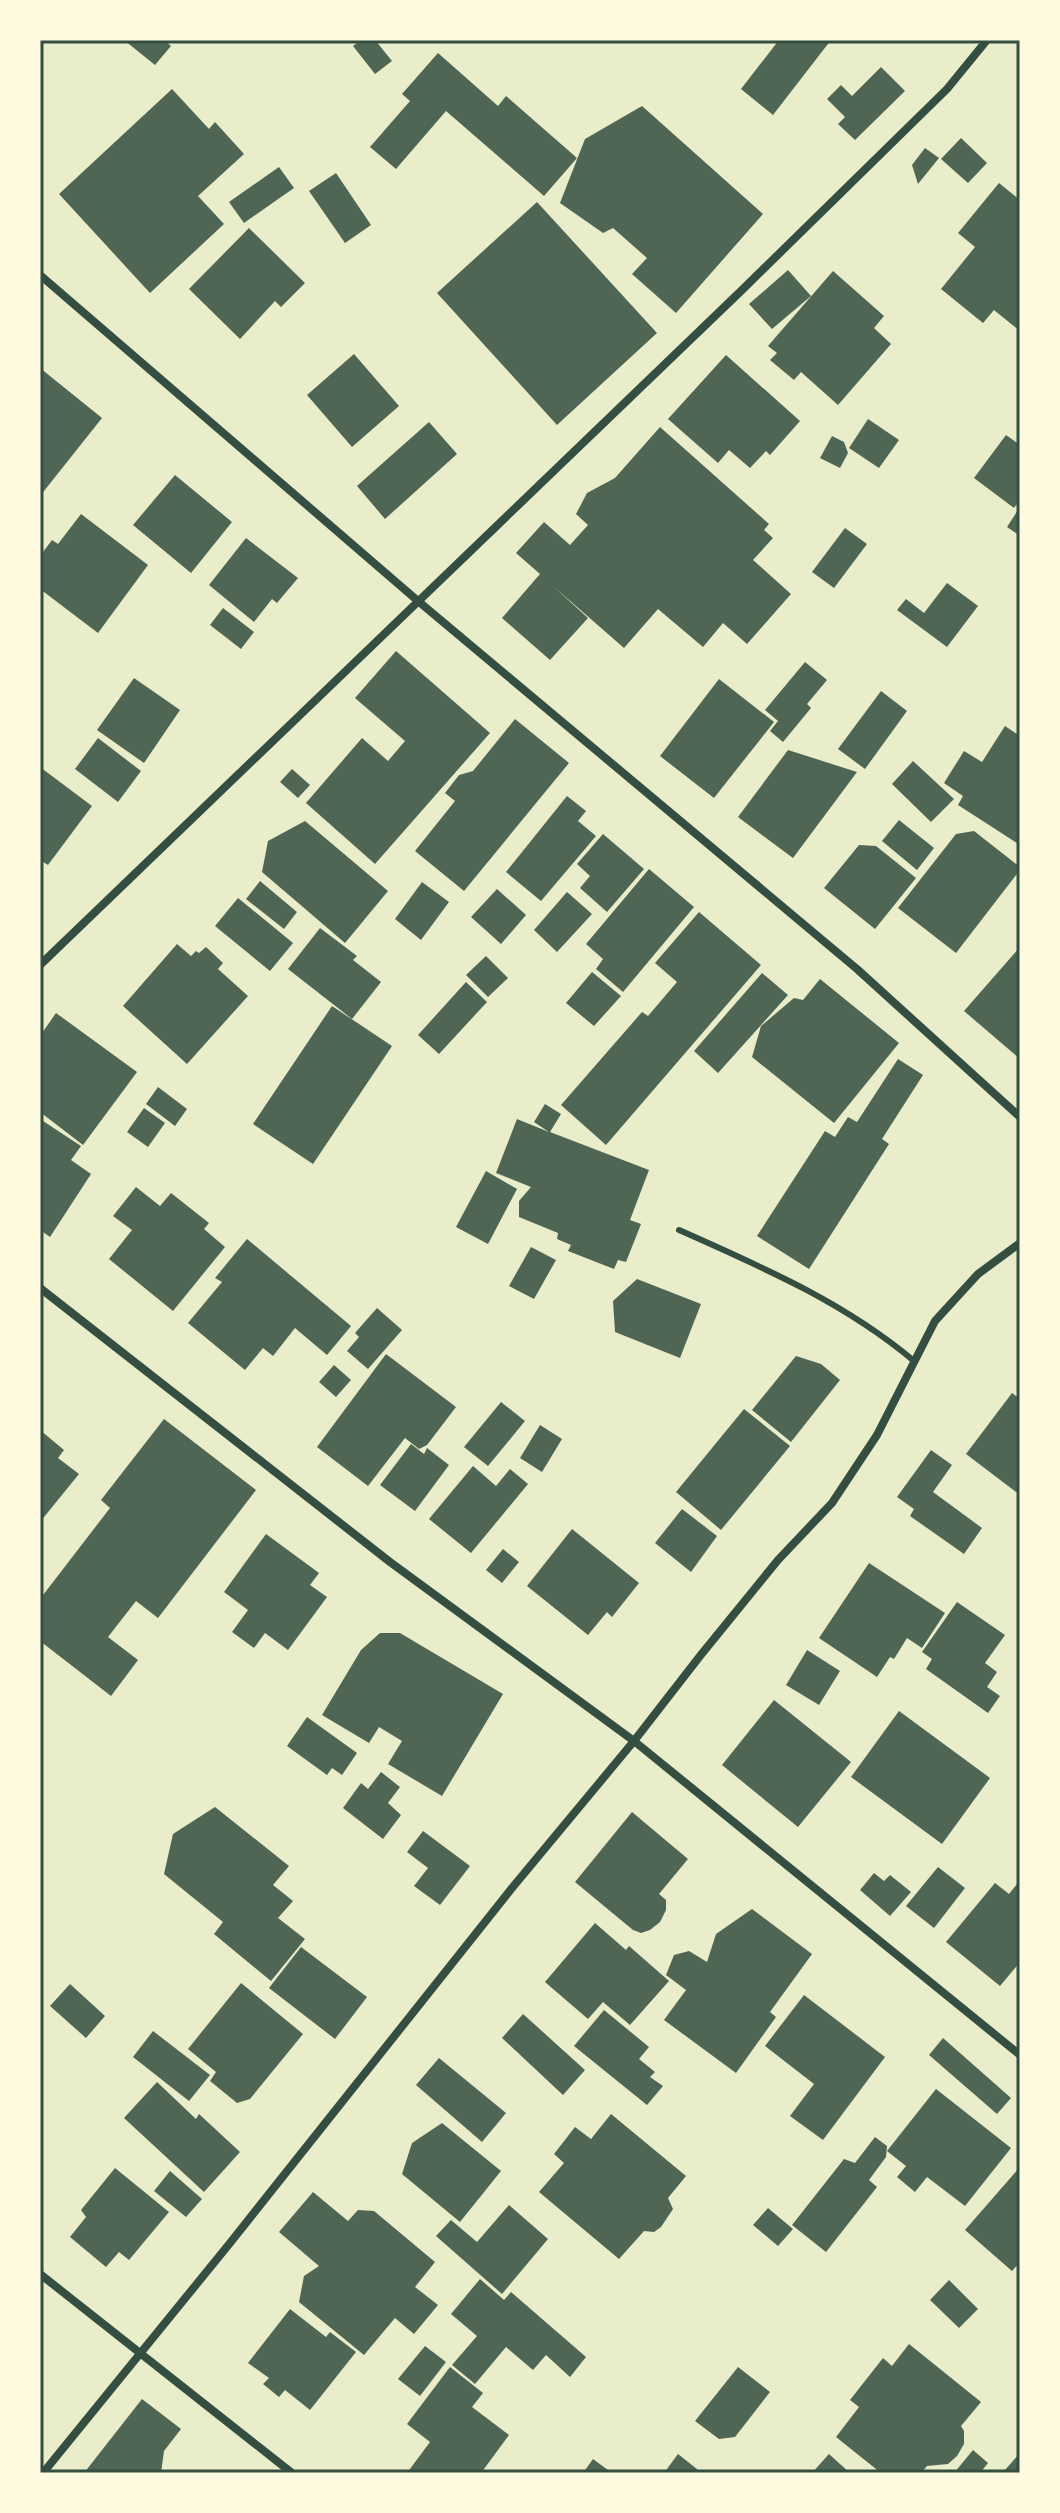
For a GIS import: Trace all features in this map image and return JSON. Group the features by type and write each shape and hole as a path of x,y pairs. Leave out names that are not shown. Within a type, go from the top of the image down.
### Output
{"street":[{"path":"40,965 947,89 987,40"},
{"path":"40,275 418,601 857,969 1020,1117"},
{"path":"43,2473 778,1560 832,1503 877,1435 935,1321 978,1274 1020,1243"},
{"path":"40,1288 390,1562 634,1741 1020,2055"},
{"path":"40,2274 292,2473"}],"lane":[{"path":"679,1230 799,1284 880,1333 914,1361"}],"building":[{"path":"124,40 164,40 171,46 155,65"},
{"path":"361,40 375,40 392,61 375,74 353,46"},
{"path":"779,40 831,40 773,115 741,89"},
{"path":"438,53 498,106 506,96 577,158 544,196 446,111 396,169 370,147 410,101 402,94"},
{"path":"881,67 905,91 855,140 838,124 845,117 827,99 841,85 852,96"},
{"path":"172,89 209,129 215,122 244,154 198,196 224,224 150,293 59,194"},
{"path":"642,106 763,214 676,313 632,274 647,258 613,228 603,233 560,203 585,139"},
{"path":"961,138 987,163 968,183 941,159"},
{"path":"925,148 939,158 918,184 912,165"},
{"path":"279,167 294,188 244,223 229,202"},
{"path":"336,173 371,225 345,243 309,191"},
{"path":"999,183 1020,200 1020,331 994,310 983,323 941,289 975,247 958,233"},
{"path":"537,202 657,333 557,425 437,293"},
{"path":"249,228 305,283 281,307 275,301 240,339 189,289"},
{"path":"788,270 811,296 772,329 749,304"},
{"path":"833,271 884,316 874,328 891,344 838,405 801,372 794,380 770,360 777,353 768,346"},
{"path":"354,354 399,406 352,447 307,395"},
{"path":"726,355 800,421 770,455 766,451 750,468 729,450 718,463 668,419"},
{"path":"40,368 102,418 40,496"},
{"path":"868,419 899,440 879,468 849,448"},
{"path":"429,422 457,454 385,519 357,486"},
{"path":"660,427 769,524 764,530 773,538 753,560 791,594 747,644 723,623 703,647 658,609 624,648 553,586 588,618 550,660 502,618 540,574 516,553 544,522 570,545 588,525 576,514 587,493 615,478"},
{"path":"1006,435 1020,445 1020,500 1014,508 974,478"},
{"path":"832,436 844,442 848,453 840,468 820,458"},
{"path":"175,475 232,522 191,573 133,525"},
{"path":"1020,507 1020,536 1007,527"},
{"path":"81,514 148,565 98,633 40,589 40,556 52,540 58,544"},
{"path":"845,528 867,544 834,588 812,572"},
{"path":"246,538 298,578 277,603 272,599 254,622 209,585"},
{"path":"947,583 978,606 947,647 897,610 906,599 924,613"},
{"path":"223,608 254,632 241,649 210,625"},
{"path":"396,651 490,733 375,864 306,803 362,738 388,761 405,741 355,698"},
{"path":"805,662 827,680 807,704 811,708 783,742 770,731 778,721 765,710"},
{"path":"134,678 180,710 144,763 97,730"},
{"path":"719,679 774,722 714,798 660,756"},
{"path":"881,691 907,711 865,769 838,749"},
{"path":"515,719 569,763 464,891 415,851 455,801 445,793 459,775 473,771"},
{"path":"1005,726 1020,736 1020,845 958,805 963,796 944,783 964,751 982,762"},
{"path":"98,738 141,771 118,802 75,769"},
{"path":"788,750 857,772 793,858 738,817"},
{"path":"913,761 954,799 931,822 892,784"},
{"path":"40,767 92,806 48,865 40,860"},
{"path":"292,769 310,785 298,798 280,782"},
{"path":"567,796 586,811 578,821 596,836 541,901 506,872"},
{"path":"899,820 934,848 917,870 882,841"},
{"path":"305,821 388,891 345,943 262,872 268,841"},
{"path":"974,831 1020,870 956,953 898,908 956,834"},
{"path":"603,834 644,869 607,912 580,888 590,876 577,864"},
{"path":"859,845 876,846 916,878 875,929 824,888"},
{"path":"649,869 694,907 623,992 596,969 603,959 586,944"},
{"path":"260,881 297,912 284,929 246,899"},
{"path":"422,882 449,902 421,940 395,919"},
{"path":"497,889 526,915 501,944 471,917"},
{"path":"567,892 592,914 557,952 534,930"},
{"path":"238,898 293,943 270,971 215,926"},
{"path":"699,912 761,965 606,1145 561,1105 642,1012 648,1016 677,982 655,963"},
{"path":"320,928 357,956 353,960 381,982 352,1019 288,969"},
{"path":"177,944 191,956 206,947 223,963 218,969 248,996 187,1064 123,1006"},
{"path":"1020,947 1020,1059 964,1011"},
{"path":"486,956 508,978 488,997 466,975"},
{"path":"592,972 621,996 594,1026 566,1003"},
{"path":"762,973 788,995 718,1073 694,1051"},
{"path":"820,979 899,1043 834,1123 752,1057 761,1026 794,998 803,1000"},
{"path":"466,982 487,1002 439,1054 418,1035"},
{"path":"332,1006 392,1046 313,1164 253,1124"},
{"path":"56,1013 137,1072 83,1145 40,1112 40,1036"},
{"path":"898,1059 923,1075 882,1139 889,1144 809,1269 757,1236 825,1131 835,1137 848,1117 857,1122"},
{"path":"158,1087 187,1109 175,1126 146,1104"},
{"path":"545,1104 561,1114 550,1132 649,1170 630,1220 641,1224 626,1262 618,1260 614,1269 568,1251 571,1245 557,1239 558,1233 519,1217 519,1201 531,1187 496,1173 517,1119 549,1132 534,1122"},
{"path":"144,1108 165,1123 148,1147 127,1132"},
{"path":"40,1119 81,1146 71,1160 91,1174 50,1237 40,1230"},
{"path":"486,1171 517,1189 488,1244 456,1227"},
{"path":"136,1187 160,1206 171,1193 209,1223 204,1229 225,1247 173,1311 109,1259 132,1230 113,1216"},
{"path":"247,1239 351,1326 327,1355 295,1328 273,1356 263,1348 245,1370 188,1323 222,1282 215,1278"},
{"path":"531,1247 556,1260 534,1299 509,1286"},
{"path":"637,1279 701,1304 680,1358 615,1332 613,1301"},
{"path":"377,1308 402,1330 368,1369 347,1351 359,1337 355,1333"},
{"path":"386,1354 456,1407 427,1445 419,1449 405,1438 368,1486 317,1447"},
{"path":"796,1356 821,1364 840,1380 791,1442 752,1410"},
{"path":"334,1365 351,1380 336,1397 319,1382"},
{"path":"1012,1393 1020,1399 1020,1495 966,1454"},
{"path":"501,1402 525,1421 488,1466 464,1447"},
{"path":"744,1409 790,1446 721,1530 676,1492"},
{"path":"164,1419 256,1490 158,1618 136,1601 108,1637 138,1660 111,1696 40,1641 40,1599 110,1508 101,1500"},
{"path":"540,1425 562,1439 542,1472 520,1458"},
{"path":"40,1430 64,1450 58,1458 79,1474 40,1522"},
{"path":"411,1444 424,1454 427,1448 449,1465 415,1511 380,1485"},
{"path":"931,1450 952,1465 933,1492 982,1528 964,1554 910,1516 914,1509 897,1497"},
{"path":"473,1466 496,1486 510,1469 528,1484 471,1553 429,1519"},
{"path":"682,1509 717,1536 691,1572 655,1543"},
{"path":"572,1529 639,1583 612,1617 607,1612 588,1635 527,1586"},
{"path":"266,1534 319,1573 310,1585 327,1597 288,1650 265,1633 254,1648 232,1632 248,1610 224,1592"},
{"path":"503,1549 519,1562 502,1583 486,1570"},
{"path":"869,1563 945,1613 922,1648 907,1638 894,1659 890,1657 877,1677 819,1638"},
{"path":"957,1602 1005,1635 985,1663 997,1672 987,1687 1000,1696 988,1713 926,1669 932,1659 922,1652"},
{"path":"380,1633 400,1633 503,1694 442,1796 388,1764 402,1741 379,1727 369,1743 322,1715 361,1650"},
{"path":"807,1650 840,1671 819,1705 786,1685"},
{"path":"774,1700 851,1762 798,1827 722,1765"},
{"path":"899,1711 990,1778 942,1844 851,1777"},
{"path":"307,1717 357,1753 342,1775 332,1768 327,1775 287,1746"},
{"path":"381,1772 400,1787 388,1803 401,1815 383,1839 343,1808 361,1783 368,1789"},
{"path":"215,1807 289,1866 273,1885 293,1901 278,1918 305,1939 271,1981 214,1934 223,1922 164,1874 173,1834"},
{"path":"632,1812 688,1859 659,1894 666,1900 666,1910 660,1922 641,1933 633,1930 575,1882"},
{"path":"423,1831 470,1866 440,1905 414,1886 428,1868 407,1852"},
{"path":"938,1867 965,1888 934,1928 906,1906"},
{"path":"874,1873 884,1881 890,1875 911,1892 890,1916 860,1890"},
{"path":"995,1883 1009,1894 1017,1884 1020,1886 1020,1962 1000,1986 946,1942"},
{"path":"752,1909 812,1954 770,2012 776,2017 736,2073 664,2020 686,1990 666,1975 674,1955 689,1951 707,1962 716,1934"},
{"path":"595,1923 626,1950 629,1946 669,1981 630,2025 603,2002 588,2019 545,1982"},
{"path":"301,1947 367,1997 335,2039 269,1988"},
{"path":"241,1983 303,2034 250,2099 237,2103 210,2081 216,2072 188,2049"},
{"path":"70,1984 105,2016 86,2038 50,2006"},
{"path":"804,1995 885,2057 823,2140 790,2116 814,2084 765,2046"},
{"path":"604,2010 649,2047 639,2059 655,2072 650,2077 663,2086 647,2105 574,2046"},
{"path":"523,2014 585,2070 563,2095 502,2038"},
{"path":"153,2031 210,2075 189,2101 133,2057"},
{"path":"943,2038 1011,2098 997,2114 929,2055"},
{"path":"439,2058 506,2113 482,2142 416,2085"},
{"path":"157,2082 196,2119 199,2114 240,2152 204,2192 124,2118"},
{"path":"936,2089 1011,2148 965,2206 927,2177 915,2192 897,2177 906,2166 887,2151"},
{"path":"611,2114 686,2176 668,2198 673,2209 661,2227 654,2232 644,2231 619,2259 539,2192 564,2163 554,2154 575,2127 591,2139"},
{"path":"442,2123 501,2171 460,2222 402,2174 412,2143"},
{"path":"875,2137 887,2146 886,2157 869,2180 877,2187 826,2252 792,2225 844,2159 855,2163"},
{"path":"1020,2167 1020,2262 1012,2271 965,2230"},
{"path":"115,2168 169,2212 129,2260 119,2252 106,2267 70,2237 86,2217 81,2210"},
{"path":"170,2171 202,2199 186,2217 154,2191"},
{"path":"313,2192 348,2221 358,2210 374,2211 435,2262 415,2287 438,2305 414,2334 395,2318 364,2355 299,2302 304,2276 319,2266 279,2232"},
{"path":"509,2205 548,2239 502,2294 436,2236 451,2220 477,2242"},
{"path":"768,2208 793,2229 778,2246 753,2225"},
{"path":"480,2279 504,2300 511,2292 586,2357 570,2377 546,2355 533,2370 506,2347 475,2384 452,2365 477,2336 451,2314"},
{"path":"949,2280 978,2309 959,2328 930,2300"},
{"path":"290,2309 326,2337 330,2332 356,2352 310,2410 285,2390 279,2397 263,2384 269,2378 248,2363"},
{"path":"909,2344 981,2402 961,2426 964,2444 948,2464 927,2466 921,2473 881,2473 836,2437 859,2407 850,2400 883,2358 892,2366"},
{"path":"425,2346 446,2362 420,2396 398,2379"},
{"path":"450,2367 483,2393 472,2407 509,2435 481,2473 407,2473 430,2442 407,2424"},
{"path":"738,2367 770,2392 735,2437 719,2439 695,2421"},
{"path":"142,2399 181,2429 164,2451 161,2473 84,2473"},
{"path":"973,2450 988,2463 980,2473 954,2473"},
{"path":"1020,2453 1020,2473 1006,2473 1004,2471"},
{"path":"678,2454 702,2473 664,2473"},
{"path":"829,2454 850,2473 812,2473"},
{"path":"593,2459 612,2473 583,2473"}]}
